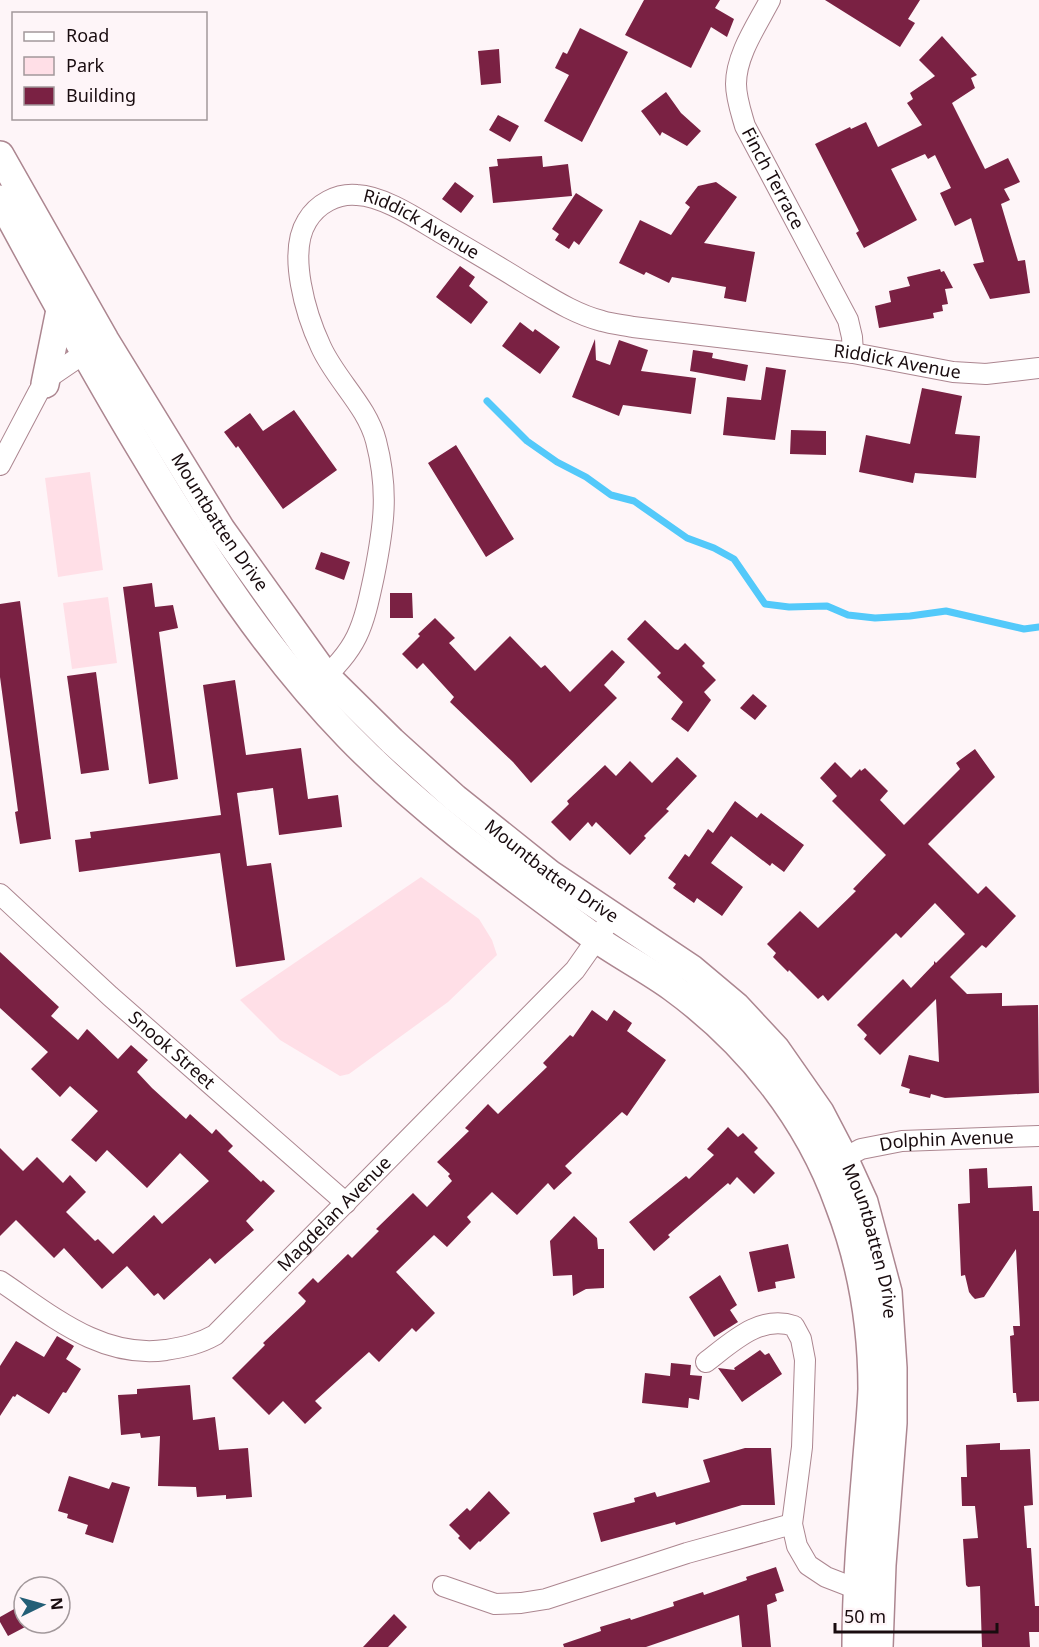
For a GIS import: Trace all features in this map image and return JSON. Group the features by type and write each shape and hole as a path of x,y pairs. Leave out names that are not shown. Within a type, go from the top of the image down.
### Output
{"main road":[{"name":"Mountbatten Drive","path":"0,154 94,347 187,527 232,593 317,684 392,741 454,798 550,873 692,969 736,1006 776,1049 820,1112 834,1163 840,1205 857,1264 867,1322 872,1389 857,1588 856,1647"},
{"name":"Mountbatten Drive","path":"0,200 60,310 94,347"},
{"path":"45,384 60,310"},
{"name":"Mountbatten Drive","path":"317,684 347,735 452,831 597,939 673,988 730,1035 864,1202 888,1292 893,1368 893,1423 882,1565 879,1647"}],"street":[{"name":"Finch Terrace","path":"770,0 739,64 736,83 738,104 745,126 848,320 853,353"},
{"name":"Riddick Avenue","path":"317,684 349,653 354,644 367,610 385,513 385,482 376,438 359,406 322,348 306,303 301,281 299,241 314,210 325,202 343,196 357,195 379,201 411,216 563,306 600,321 643,329 853,353 953,372 986,374 1039,368"},
{"path":"0,465 39,391 51,376 94,347"},
{"name":"Snook Street","path":"0,894 102,989 346,1203"},
{"name":"Magdelan Avenue","path":"0,1281 67,1326 112,1348 144,1351 183,1347 201,1343 215,1335 575,970 613,915"},
{"name":"Dolphin Avenue","path":"834,1163 861,1149 902,1141 1039,1136"},
{"path":"706,1362 744,1334 767,1322 783,1322 794,1326 801,1339 805,1360 802,1447 792,1524 797,1546 808,1565 826,1577 857,1588"},
{"path":"444,1586 495,1604 546,1599 687,1553 792,1524"}],"green space":[{"path":"90,472 103,570 58,577 45,478"},
{"path":"108,597 117,663 72,669 63,603"},
{"path":"421,877 479,919 492,940 497,955 448,1002 349,1074 340,1076 280,1040 240,1000"}],"building":[{"path":"644,0 720,0 715,8 734,19 727,37 711,27 691,68 625,35"},
{"path":"825,0 920,0 908,19 915,23 900,47"},
{"path":"580,28 628,52 582,142 544,121 569,75 555,68 563,52 567,54"},
{"path":"942,36 977,75 971,78 975,88 952,103 985,169 1008,158 1020,182 1004,189 1010,200 1001,204 1018,261 1025,260 1030,293 990,299 973,264 984,262 971,218 955,226 940,193 951,188 935,155 928,159 925,154 891,169 917,220 864,248 856,233 859,231 815,144 866,122 878,147 922,125 907,103 913,99 910,93 935,76 919,60"},
{"path":"499,49 501,83 481,85 478,51"},
{"path":"666,92 681,113 701,131 687,146 662,132 660,136 641,111"},
{"path":"498,115 519,126 510,142 489,130"},
{"path":"542,156 543,167 568,164 572,196 493,203 489,167 498,166 497,159"},
{"path":"455,182 474,196 461,213 442,199"},
{"path":"716,182 737,197 704,243 755,252 746,302 724,298 726,287 672,277 669,283 646,272 644,275 619,263 640,220 671,235 690,207 685,203 698,186"},
{"path":"576,193 603,210 579,245 574,241 569,249 555,240 559,234 552,229"},
{"path":"460,266 475,277 469,286 488,302 471,324 436,297"},
{"path":"940,269 941,272 944,271 953,288 945,289 948,304 942,305 943,311 933,313 934,318 879,328 875,306 891,302 889,291 910,286 907,277"},
{"path":"520,322 533,332 535,329 560,347 540,374 502,346"},
{"path":"595,339 596,360 610,365 619,340 648,350 641,371 696,378 691,414 623,405 619,416 572,397"},
{"path":"693,350 713,353 712,358 748,365 745,381 690,371"},
{"path":"766,367 786,370 775,440 723,435 727,397 761,400"},
{"path":"922,388 962,396 955,434 980,436 976,478 915,473 913,483 859,472 866,435 910,444"},
{"path":"294,410 337,470 283,509 238,446 236,448 224,432 250,413 263,431"},
{"path":"791,430 826,431 826,455 790,454"},
{"path":"456,445 514,539 486,557 428,463"},
{"path":"321,552 350,562 344,580 315,569"},
{"path":"152,583 155,607 173,605 178,628 159,632 178,779 149,784 123,587"},
{"path":"390,593 412,593 413,618 390,618"},
{"path":"20,601 51,839 20,844 15,812 18,811 0,677 0,604"},
{"path":"435,618 455,638 449,643 475,671 510,636 541,668 545,665 570,692 612,650 625,662 604,685 617,698 531,783 513,762 450,702 454,697 423,663 417,669 402,654"},
{"path":"645,620 675,649 678,650 685,643 705,663 702,666 716,680 704,692 711,700 688,732 671,719 683,702 657,677 661,673 627,639"},
{"path":"96,672 109,770 81,774 67,676"},
{"path":"235,680 246,755 301,748 308,799 338,795 342,827 279,835 273,788 237,793 247,866 271,863 285,960 236,967 220,853 79,872 75,840 91,838 90,832 221,815 203,685"},
{"path":"753,694 767,706 755,720 740,708"},
{"path":"975,749 995,777 928,844 978,894 986,886 1016,916 986,948 982,945 950,977 967,994 1002,993 1002,1006 1038,1005 1039,1093 945,1098 931,1094 930,1098 909,1093 910,1089 901,1086 909,1055 939,1062 936,999 880,1055 864,1039 867,1035 857,1025 903,979 911,988 934,964 934,961 936,963 965,934 935,903 901,938 896,933 828,1001 823,995 818,999 789,970 788,972 773,957 776,953 767,944 800,911 818,928 856,891 853,889 886,855 832,801 837,796 820,778 835,762 851,778 860,769 861,771 865,768 888,791 880,800 904,825 960,769 956,763"},
{"path":"677,757 697,776 666,809 669,811 644,836 646,838 630,855 596,822 592,827 588,822 570,841 551,822 569,804 567,801 605,765 616,776 630,761 652,783"},
{"path":"735,801 757,818 761,813 804,845 784,872 772,863 770,866 731,836 711,863 743,887 722,916 697,898 694,903 673,888 676,884 668,878 685,854 689,857 708,829 713,833"},
{"path":"0,952 59,1007 51,1016 78,1040 87,1029 118,1059 131,1045 148,1060 137,1072 152,1088 186,1119 190,1114 212,1134 216,1129 233,1146 228,1151 261,1182 263,1180 275,1191 246,1221 254,1230 215,1264 210,1258 164,1300 158,1293 154,1296 127,1266 102,1289 64,1248 54,1258 16,1220 0,1236 0,1148 23,1171 37,1157 63,1183 70,1175 86,1192 66,1212 95,1241 98,1239 113,1254 154,1215 162,1224 209,1181 180,1153 147,1188 107,1150 96,1162 71,1140 98,1111 70,1086 60,1097 31,1069 48,1052 0,1008"},
{"path":"592,1010 607,1021 614,1010 632,1023 627,1031 666,1060 627,1116 622,1112 565,1166 572,1173 554,1190 548,1183 517,1215 492,1192 467,1217 471,1222 447,1247 434,1235 396,1272 435,1313 416,1332 412,1328 379,1362 369,1352 315,1401 322,1408 305,1424 283,1401 269,1415 232,1378 265,1345 263,1343 304,1304 306,1301 298,1293 313,1278 318,1283 348,1254 352,1258 379,1231 376,1229 413,1193 427,1207 452,1181 448,1176 450,1174 437,1162 469,1131 465,1128 488,1104 498,1114 547,1067 543,1063 570,1035 573,1037"},
{"path":"728,1127 738,1137 743,1133 758,1148 754,1152 775,1173 754,1194 737,1177 668,1235 670,1237 654,1251 629,1222 686,1176 689,1179 714,1155 707,1149"},
{"path":"987,1168 988,1188 1032,1186 1033,1211 1039,1211 1039,1401 1017,1402 1016,1393 1013,1393 1010,1336 1014,1335 1013,1326 1020,1326 1016,1249 984,1297 975,1299 969,1292 965,1275 961,1276 958,1204 970,1203 969,1169"},
{"path":"574,1216 597,1238 598,1249 604,1249 604,1288 586,1289 573,1296 572,1275 553,1276 550,1241"},
{"path":"788,1244 795,1278 775,1282 776,1288 758,1292 749,1252"},
{"path":"720,1275 737,1305 730,1310 738,1322 714,1337 689,1297"},
{"path":"57,1336 74,1346 66,1359 81,1369 66,1393 63,1392 49,1414 17,1394 13,1396 0,1416 0,1366 16,1341 44,1357"},
{"path":"760,1350 765,1355 769,1353 782,1374 742,1402 718,1368 735,1370 734,1368"},
{"path":"671,1363 691,1365 690,1375 702,1376 699,1400 689,1398 688,1408 642,1403 645,1373 670,1376"},
{"path":"190,1385 193,1420 215,1417 219,1450 248,1448 252,1497 226,1499 226,1495 197,1497 196,1487 158,1486 160,1436 141,1438 140,1433 121,1435 118,1395 137,1394 137,1389"},
{"path":"1000,1443 1000,1450 1030,1449 1033,1505 1024,1506 1027,1548 1031,1548 1035,1606 1039,1606 1039,1632 1029,1632 1030,1647 982,1647 980,1586 968,1587 966,1585 963,1539 978,1538 975,1506 962,1506 961,1477 967,1477 966,1445"},
{"path":"745,1448 771,1448 775,1505 742,1505 676,1525 675,1522 601,1542 593,1513 635,1502 634,1498 655,1492 657,1497 710,1482 703,1460"},
{"path":"69,1476 109,1489 112,1482 130,1487 113,1543 85,1534 88,1525 67,1518 68,1514 58,1511"},
{"path":"489,1491 510,1513 470,1550 449,1525 467,1508 470,1511"},
{"path":"776,1567 784,1591 775,1594 777,1601 767,1605 771,1647 742,1647 739,1615 646,1647 564,1647 563,1644 601,1631 600,1627 674,1606 673,1602 703,1592 704,1595"},
{"path":"12,1610 12,1634 8,1636 0,1622 0,1617"},
{"path":"394,1614 407,1627 388,1647 363,1647"}],"waterway":[{"path":"487,401 527,441 557,462 586,477 611,495 634,501 687,538 714,548 734,559 765,604 789,607 827,606 848,615 875,618 946,611 1024,629 1039,627"}]}
